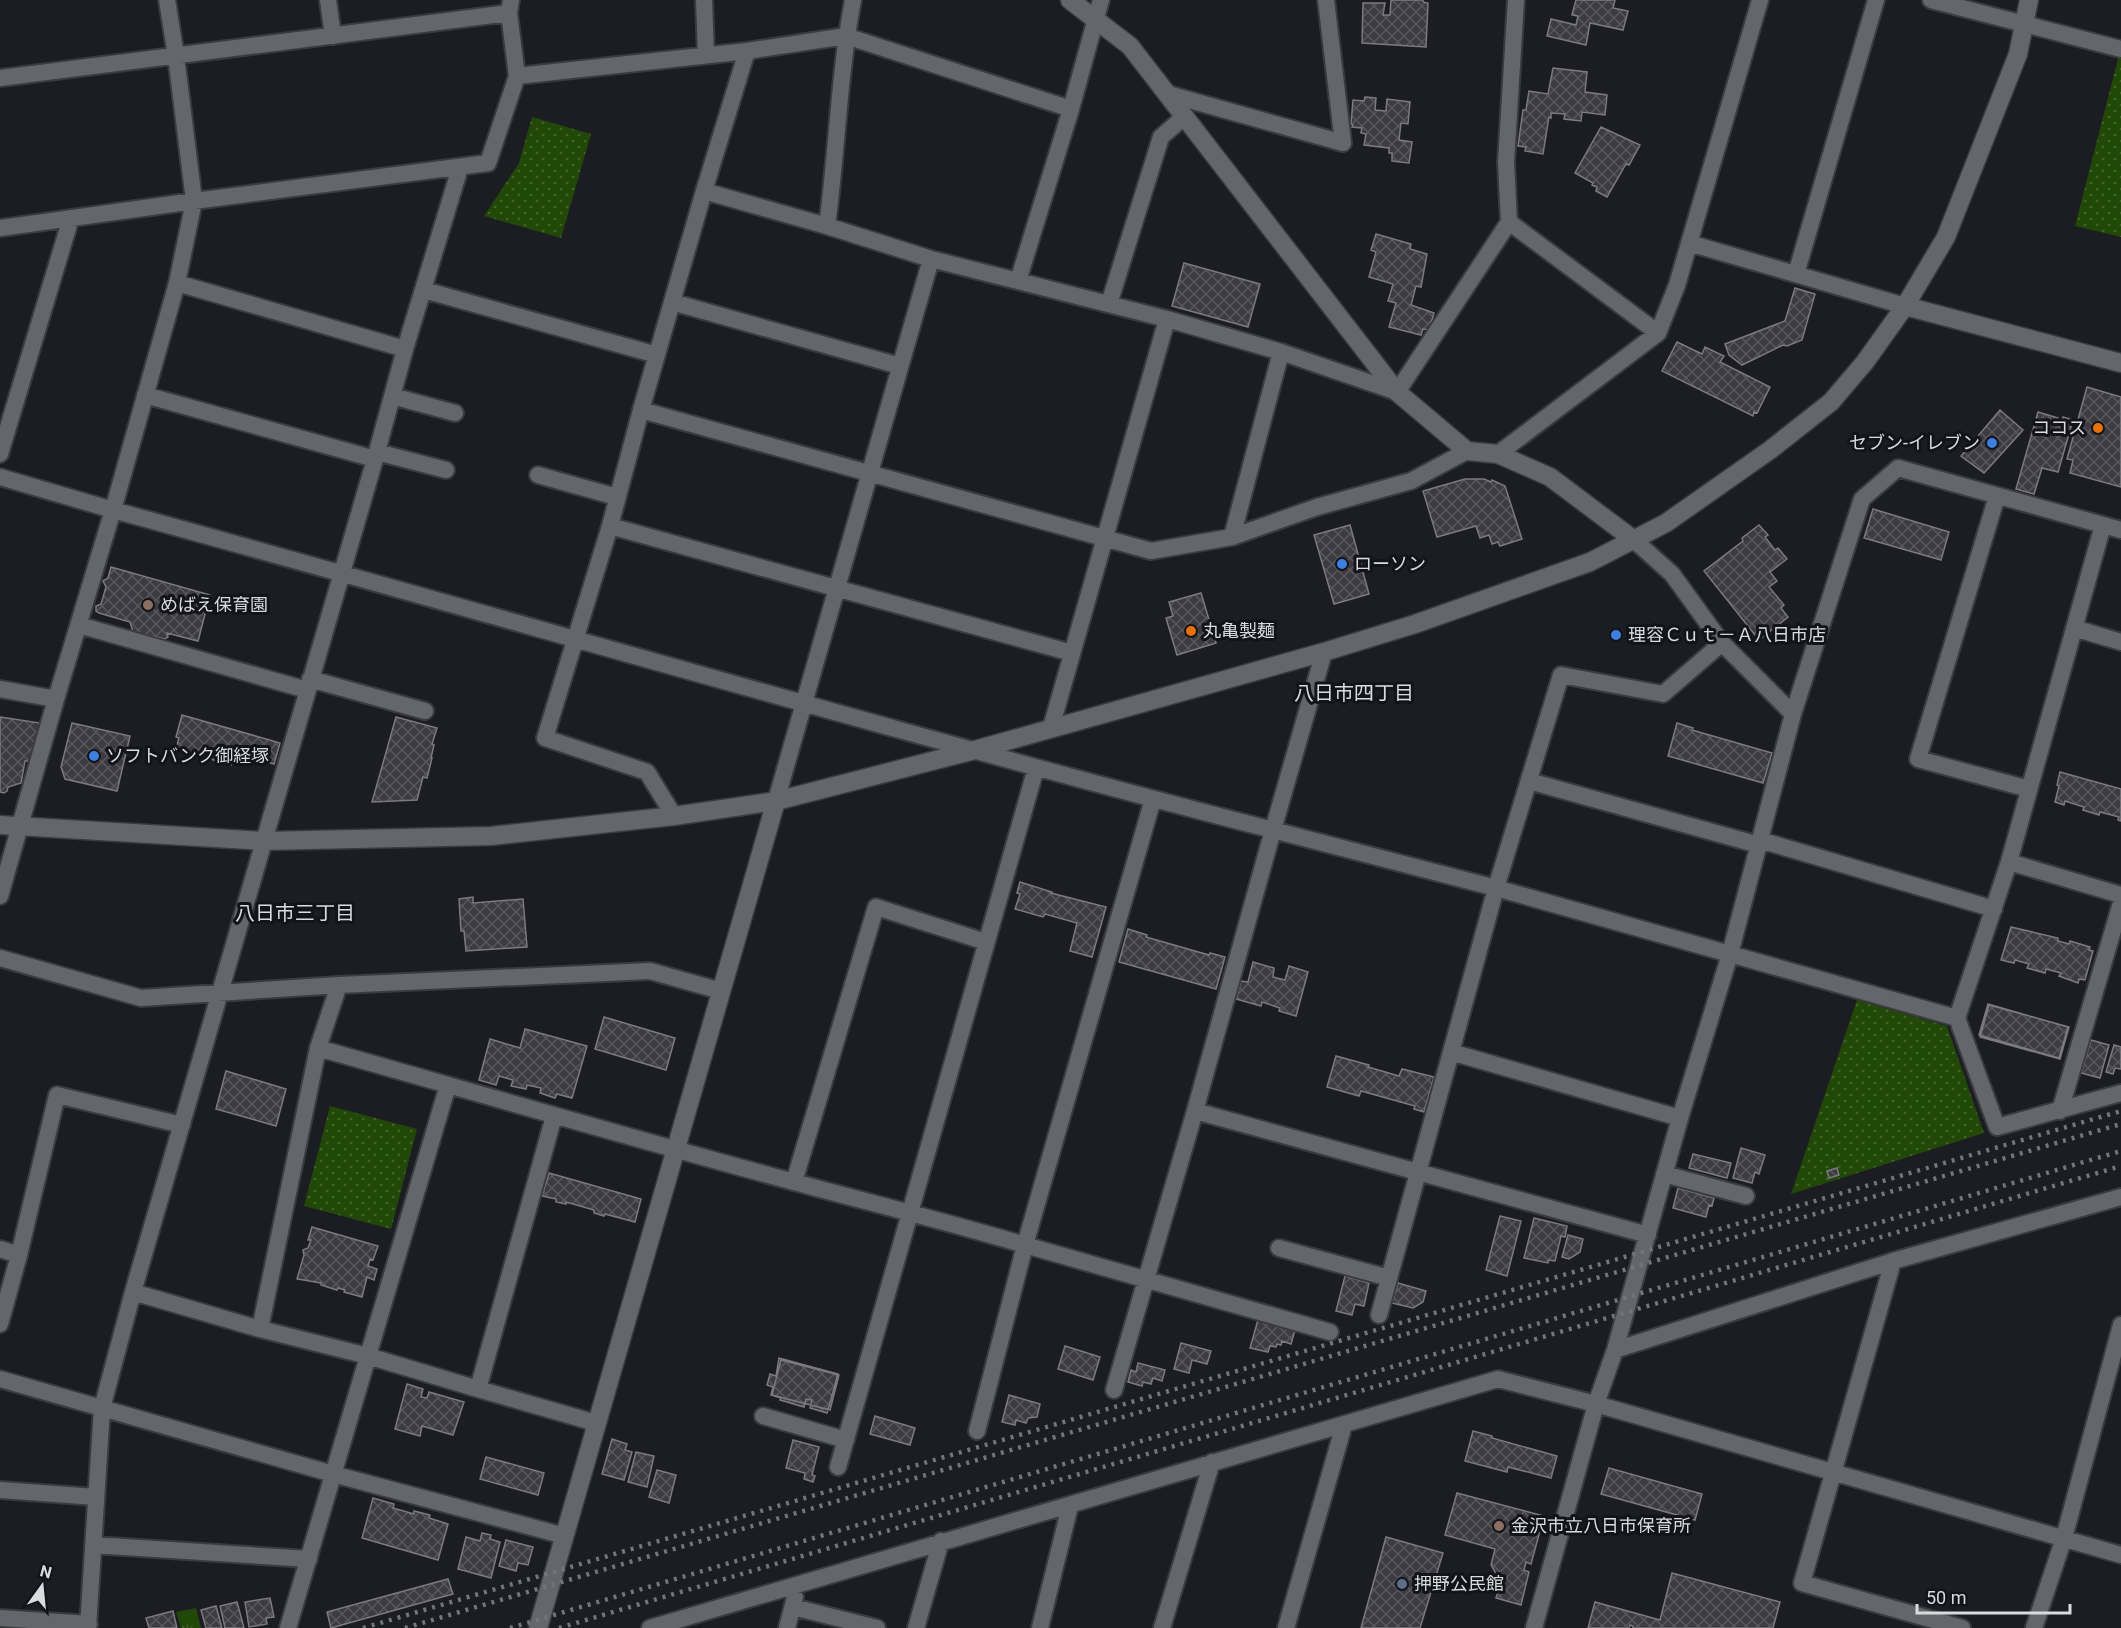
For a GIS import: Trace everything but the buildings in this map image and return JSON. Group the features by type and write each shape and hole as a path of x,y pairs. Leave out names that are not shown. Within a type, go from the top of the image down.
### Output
{"street":[{"path":"0,896 177,282 194,201 167,0"},
{"path":"328,0 333,36"},
{"path":"704,0 706,55"},
{"path":"827,226 835,170 846,36 853,0"},
{"path":"1070,0 1130,46 1397,392 1467,451"},
{"path":"1018,281 1071,109 1101,0"},
{"path":"1168,94 1343,143 1326,0"},
{"path":"1397,392 1509,222 1506,162 1516,0"},
{"path":"1498,454 1658,333 1677,285 1760,0"},
{"path":"1796,274 1876,0"},
{"path":"1930,0 2121,49"},
{"path":"0,825 264,841 491,836 674,816 776,801 975,750 1324,652 1514,590 1590,562 1666,523 1770,450 1831,402 1865,362 1905,306 1946,237 2018,54 2029,0"},
{"path":"0,78 333,36 510,7 517,76 488,163 0,228"},
{"path":"517,76 747,51 846,36 1071,109"},
{"path":"674,816 647,772 545,738 610,526 704,191 747,51"},
{"path":"1109,304 1161,136 1185,116"},
{"path":"0,1618 89,1626 102,1407 133,1292 405,348 460,168"},
{"path":"704,191 931,259 1167,319 1281,352 1397,392"},
{"path":"0,454 71,218"},
{"path":"1509,222 1658,333"},
{"path":"1689,243 1905,306 2121,363"},
{"path":"538,1628 696,1085 931,259"},
{"path":"177,282 405,348"},
{"path":"424,290 657,356"},
{"path":"672,302 900,366"},
{"path":"1051,728 1167,319"},
{"path":"1232,537 1281,352"},
{"path":"145,395 376,455 446,470"},
{"path":"392,396 455,413"},
{"path":"641,410 1151,551 1232,537 1317,507 1411,481 1467,451 1498,454 1550,477 1634,540 1672,574 1722,643 1793,714"},
{"path":"1534,1628 1596,1404 1615,1350 1680,1118 1730,954 1793,714 1862,499 1898,468 2121,530"},
{"path":"538,475 617,497"},
{"path":"0,477 804,704 1153,800 1496,888 1957,1018"},
{"path":"1997,496 1918,759 2029,789"},
{"path":"2103,525 2009,862 1957,1018 1997,1127 2121,1093"},
{"path":"610,526 1072,652"},
{"path":"79,625 309,685 425,711"},
{"path":"2074,628 2121,642"},
{"path":"1379,1316 1496,888 1561,675 1663,694 1722,643"},
{"path":"1114,1390 1324,652"},
{"path":"0,689 56,699"},
{"path":"838,1467 1036,768"},
{"path":"1528,781 1760,842 1994,909"},
{"path":"976,1431 1025,1245 1153,800"},
{"path":"2009,862 2121,895"},
{"path":"2060,1111 2121,903"},
{"path":"794,1182 876,907 986,942"},
{"path":"0,958 141,998 650,971 721,991"},
{"path":"260,1329 318,1048 339,986"},
{"path":"318,1048 554,1116 794,1182 910,1211 1330,1332"},
{"path":"1451,1052 1680,1118"},
{"path":"288,1628 448,1085"},
{"path":"0,1324 57,1095 182,1125"},
{"path":"1195,1111 1648,1235"},
{"path":"478,1389 554,1116"},
{"path":"1664,1174 1746,1197"},
{"path":"1615,1350 1893,1261 2121,1197"},
{"path":"1279,1248 1389,1278"},
{"path":"0,1249 19,1255"},
{"path":"1893,1261 1802,1583 1962,1628"},
{"path":"133,1292 260,1329 368,1356 596,1423"},
{"path":"2034,1628 2064,1538 2121,1325"},
{"path":"0,1379 333,1474 565,1536"},
{"path":"657,1627 941,1541 1070,1506 1498,1379 1596,1404 2121,1555"},
{"path":"763,1416 846,1440"},
{"path":"1286,1628 1344,1425"},
{"path":"1162,1628 1212,1462"},
{"path":"0,1490 96,1497"},
{"path":"1040,1628 1070,1506"},
{"path":"916,1628 941,1541"},
{"path":"93,1545 309,1559"},
{"path":"787,1628 796,1586"},
{"path":"793,1607 877,1628"}],"green space":[{"path":"2119,55 2121,55 2121,237 2075,226"},
{"path":"532,117 591,134 561,238 484,216 519,163"},
{"path":"1857,1000 1947,1026 1984,1133 1791,1194"},
{"path":"330,1106 417,1129 391,1229 304,1206"},
{"path":"196,1608 201,1628 181,1628 176,1612"}],"railway":[{"path":"363,1628 2121,1111"},
{"path":"405,1628 2121,1124"},
{"path":"510,1628 2121,1151"},
{"path":"559,1628 2121,1166"}],"place":[{"name":"ココス","path":"2098,428"},
{"name":"セブン-イレブン","path":"1992,443"},
{"name":"ローソン","path":"1342,564"},
{"name":"めばえ保育園","path":"148,605"},
{"name":"丸亀製麺","path":"1191,631"},
{"name":"理容Ｃｕｔ－Ａ八日市店","path":"1616,635"},
{"name":"ソフトバンク御経塚","path":"94,756"},
{"name":"金沢市立八日市保育所","path":"1499,1526"},
{"name":"押野公民館","path":"1402,1584"}],"district":[{"name":"八日市四丁目","path":"1354,693"},
{"name":"八日市三丁目","path":"295,913"}]}
